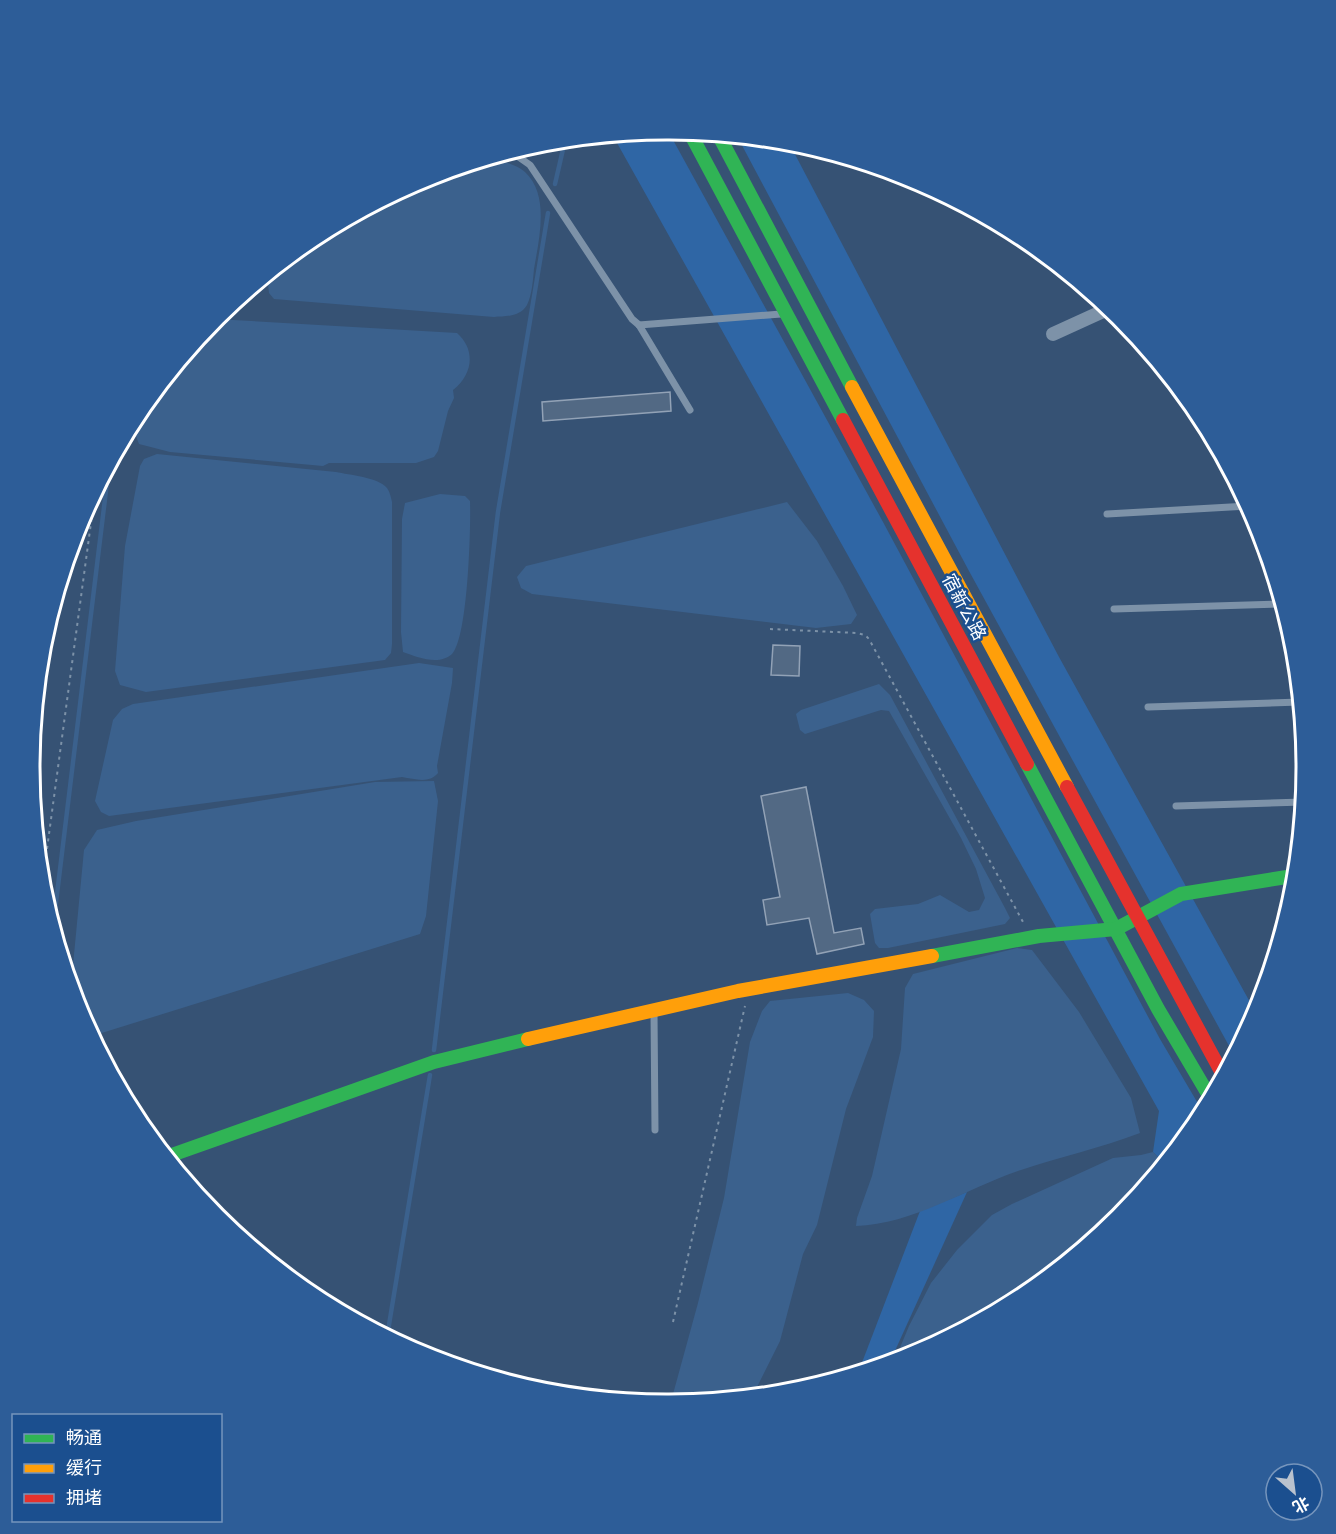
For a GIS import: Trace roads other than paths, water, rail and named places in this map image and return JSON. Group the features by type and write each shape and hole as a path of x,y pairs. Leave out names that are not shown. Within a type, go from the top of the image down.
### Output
{"main road":[{"name":"宿新公路","path":"694,141 1158,1009 1206,1090"},
{"name":"宿新公路","path":"722,142 928,530 1219,1067"},
{"path":"174,1154 434,1062 654,1009 748,989 1032,938 1116,929 1180,894 1285,877"}],"street":[{"path":"1053,334 1101,312"}],"lane":[{"path":"520,158 530,165 632,319 639,325 690,410"},
{"path":"639,325 786,313"},
{"path":"1107,514 1239,507"},
{"path":"1113,609 1274,604"},
{"path":"1148,707 1292,702"},
{"path":"1176,806 1294,802"},
{"path":"654,1009 655,1130"}],"waterway":[{"path":"555,184 563,149"},
{"path":"434,1050 498,512 548,213"},
{"path":"56,902 107,486"},
{"path":"388,1329 430,1075"}]}
